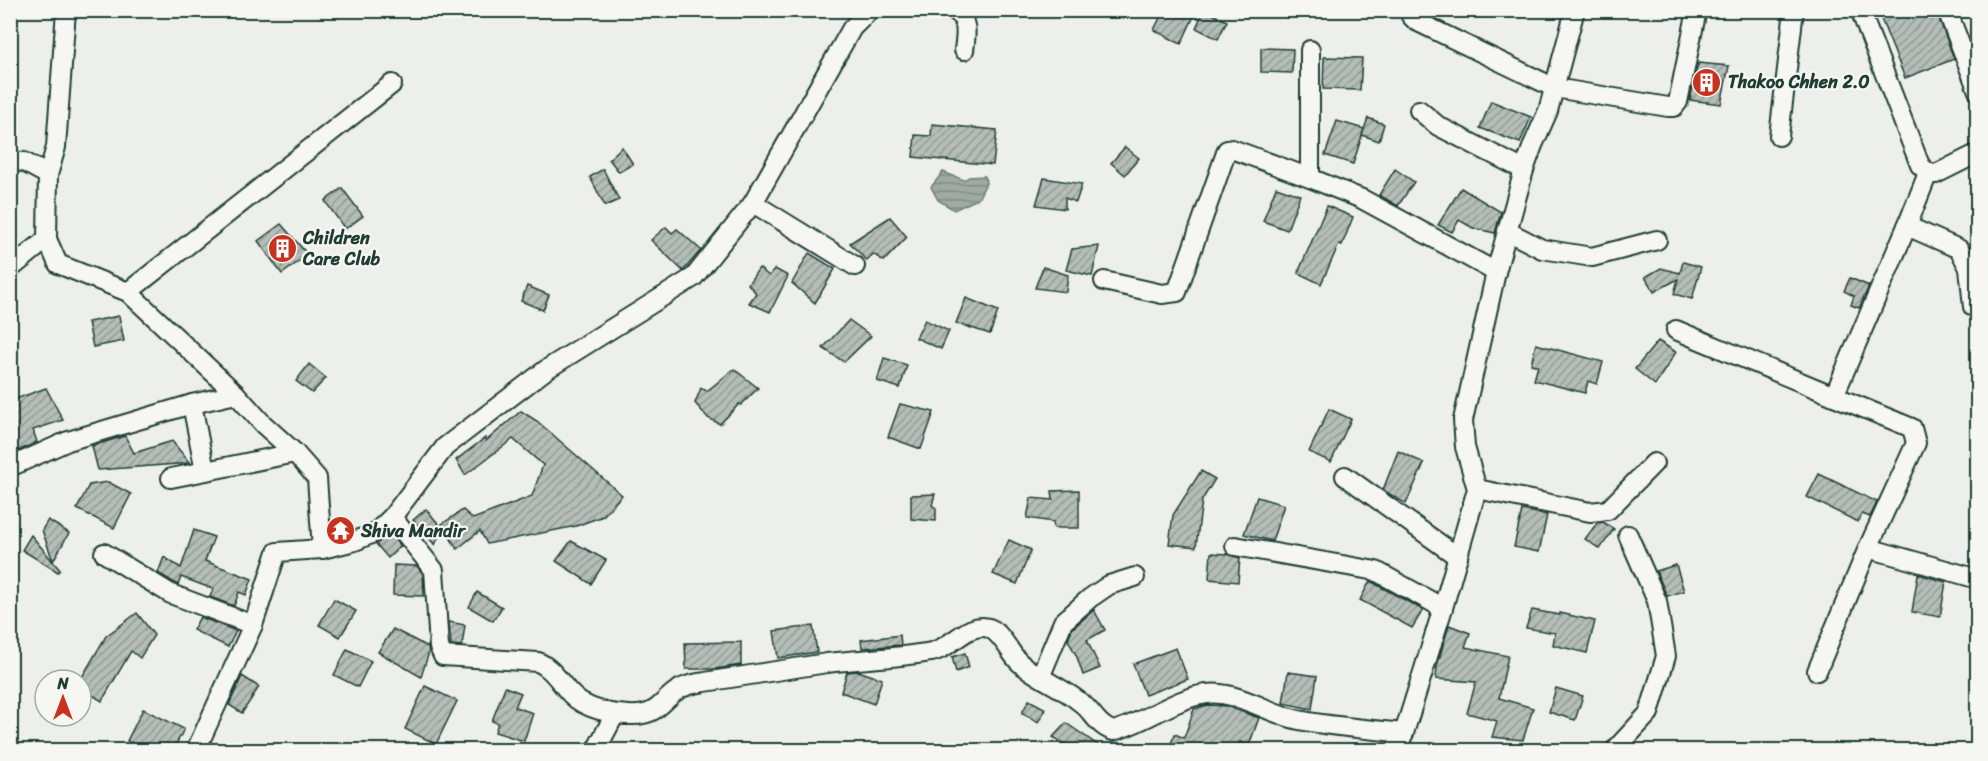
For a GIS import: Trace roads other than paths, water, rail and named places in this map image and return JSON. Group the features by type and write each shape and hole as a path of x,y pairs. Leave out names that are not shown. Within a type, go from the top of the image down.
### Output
{"street":[{"path":"66,10 56,147 48,175 46,239 58,264 128,292 295,453 317,478 322,549"},
{"path":"196,750 253,625 277,552 322,549 355,542 376,532 392,517 445,447 547,369 694,277 753,203 852,28 870,10"},
{"path":"956,10 966,26 964,50"},
{"path":"1412,10 1411,16 1416,21 1555,88 1674,107 1678,102 1697,10"},
{"path":"1396,750 1404,733 1443,608 1477,489 1465,447 1463,420 1496,272 1524,170 1555,88 1575,10"},
{"path":"1779,136 1794,10"},
{"path":"1860,10 1920,165 1928,172 1936,174 1977,153"},
{"path":"1947,10 1977,91"},
{"path":"1310,50 1310,178"},
{"path":"128,292 392,84"},
{"path":"1419,110 1438,126 1524,170"},
{"path":"1104,281 1162,294 1177,292 1224,153 1232,149 1362,199 1496,272"},
{"path":"10,161 24,162 48,175"},
{"path":"1834,396 1928,172"},
{"path":"753,203 855,266"},
{"path":"1907,226 1959,249 1969,268 1973,307"},
{"path":"1508,231 1542,249 1592,257 1657,240"},
{"path":"10,269 46,239"},
{"path":"1676,330 1912,428 1916,443 1868,548 1817,671"},
{"path":"10,467 68,441 192,404 236,394"},
{"path":"192,404 205,471"},
{"path":"171,478 295,453"},
{"path":"1477,489 1590,512 1608,510 1654,463"},
{"path":"1345,476 1458,557"},
{"path":"392,517 434,570 439,647 444,656 538,662 547,666 578,700 615,714 630,715 652,712 676,691 685,686 705,682 828,663 935,652 978,627 989,628 997,634 1022,664 1078,700 1093,712 1097,721 1106,729 1113,731 1196,696 1215,693 1229,695 1267,711 1299,720 1404,733"},
{"path":"1615,750 1649,713 1666,656 1658,601 1628,535"},
{"path":"1236,546 1376,571 1443,608"},
{"path":"1868,548 1977,579"},
{"path":"104,553 171,594 253,625"},
{"path":"1041,675 1063,622 1109,585 1135,577"},
{"path":"596,750 615,714"}],"place":[{"name":"Thakoo Chhen 2.0","path":"1707,82"},
{"name":"Children Care Club","path":"282,248"},
{"name":"Shiva Mandir","path":"340,531"}]}
